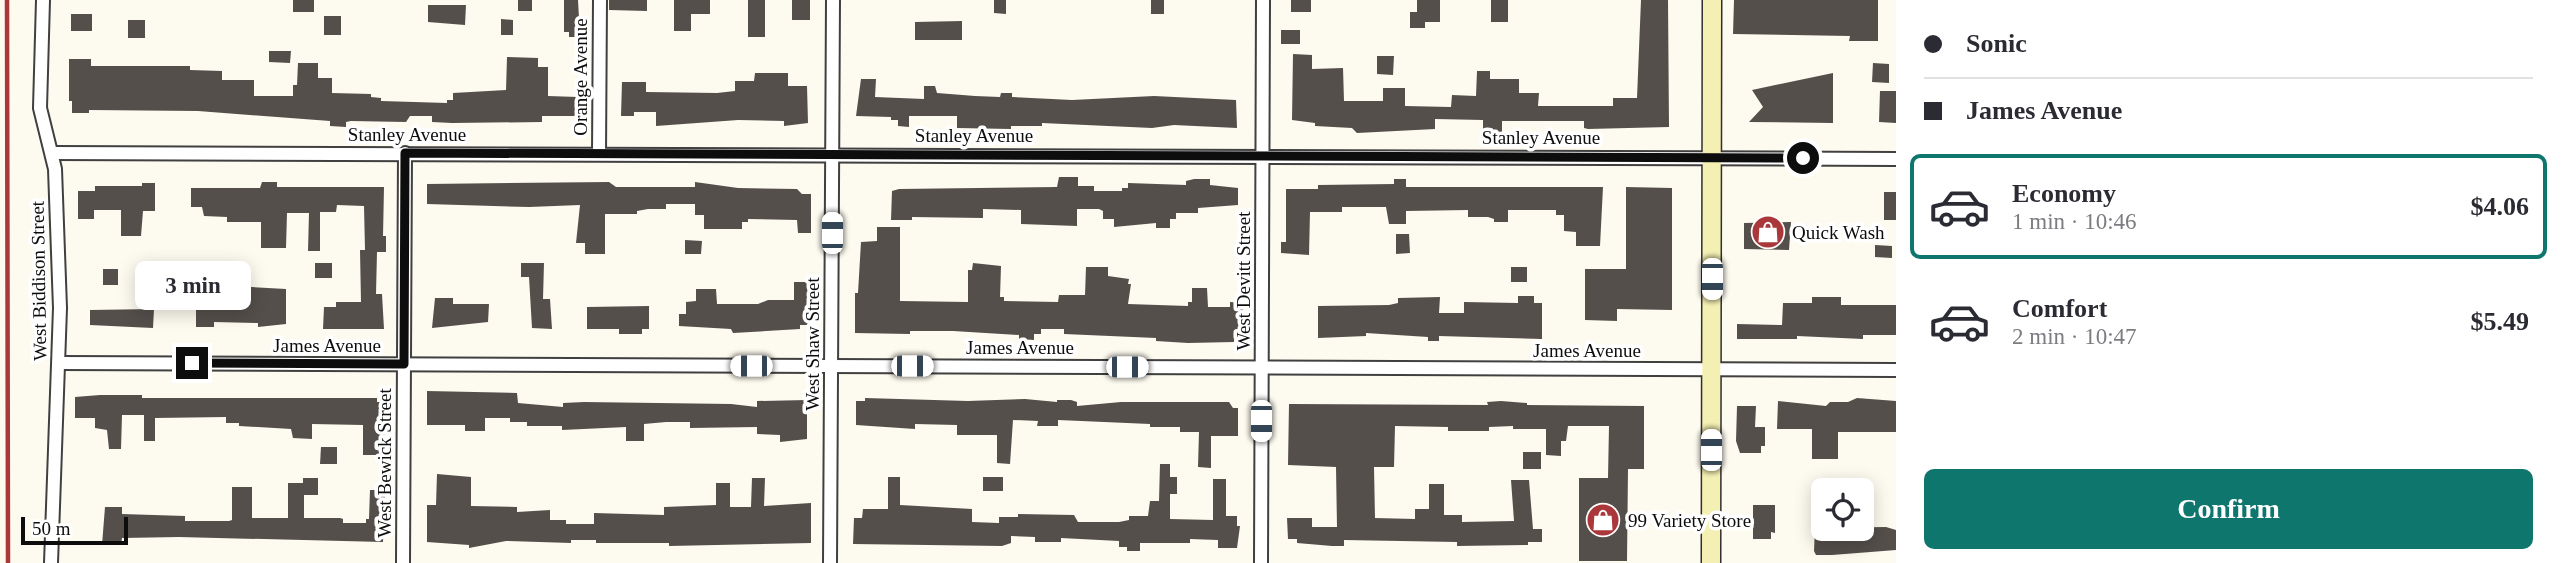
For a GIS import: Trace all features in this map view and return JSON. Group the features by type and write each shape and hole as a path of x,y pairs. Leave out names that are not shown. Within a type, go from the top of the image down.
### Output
{"main road":[{"path":"1711,563 1712,0"}],"street":[{"name":"West Biddison Street","path":"43,0 40,108 53,153 60,363 51,563"},
{"name":"Orange Avenue","path":"599,154 600,0"},
{"name":"West Shaw Street","path":"830,563 833,0"},
{"name":"West Devitt Street","path":"1261,563 1263,0"},
{"name":"Stanley Avenue","path":"53,153 1711,156 1896,159"},
{"name":"West Bewick Street","path":"403,563 405,153"},
{"name":"James Avenue","path":"60,363 1896,370"}],"building":[{"path":"293,0 314,0 314,12 293,12"},
{"path":"518,0 532,0 532,11 518,11"},
{"path":"564,0 578,0 580,37 569,37 569,32 564,32"},
{"path":"609,0 647,0 647,11 609,10"},
{"path":"674,0 710,0 710,14 691,14 691,31 674,31"},
{"path":"748,0 765,0 765,37 748,37"},
{"path":"792,0 810,0 810,20 792,20"},
{"path":"994,0 1006,0 1006,14 994,13"},
{"path":"1151,0 1164,0 1164,14 1151,14"},
{"path":"1291,0 1311,0 1311,12 1291,12"},
{"path":"1417,0 1440,0 1440,22 1425,22 1425,28 1410,28 1410,12 1417,12"},
{"path":"1491,0 1508,0 1508,22 1491,22"},
{"path":"1641,0 1668,0 1669,127 1588,129 1584,128 1584,121 1502,121 1502,133 1491,133 1491,130 1483,130 1483,120 1435,119 1435,129 1357,133 1352,128 1315,126 1315,123 1292,120 1293,54 1312,55 1312,69 1343,68 1344,101 1383,101 1383,88 1405,88 1405,106 1451,107 1452,95 1476,96 1477,71 1490,71 1490,79 1519,79 1519,93 1539,93 1538,106 1613,106 1613,98 1637,98"},
{"path":"1734,0 1878,0 1878,41 1849,41 1850,36 1733,34"},
{"path":"428,5 466,5 465,25 428,22"},
{"path":"71,14 92,14 92,31 71,31"},
{"path":"324,16 341,16 341,35 324,35"},
{"path":"501,19 513,20 513,35 501,35"},
{"path":"128,20 145,20 145,38 128,38"},
{"path":"962,21 962,40 915,40 915,22"},
{"path":"1281,30 1300,30 1300,44 1281,44"},
{"path":"269,51 291,51 290,63 269,62"},
{"path":"1377,56 1394,56 1393,75 1377,74"},
{"path":"507,57 538,58 538,67 548,67 548,96 578,97 578,116 542,116 542,122 452,123 432,122 432,116 410,116 406,122 351,121 346,122 346,127 330,126 330,121 198,111 89,110 89,113 72,113 72,101 69,101 69,59 91,59 91,66 190,66 190,70 222,71 222,80 254,80 254,96 293,96 293,85 297,85 298,63 318,63 318,78 332,78 332,93 371,94 371,97 381,98 381,101 447,103 447,100 453,100 453,93 506,90"},
{"path":"1873,63 1889,64 1889,83 1872,82"},
{"path":"755,73 788,73 788,86 807,86 808,123 784,126 784,121 738,120 656,126 656,112 634,112 634,116 621,116 622,82 646,82 646,92 717,93 735,91 735,81 754,81"},
{"path":"1833,73 1833,123 1749,122 1763,107 1752,90"},
{"path":"861,79 876,79 875,97 924,99 924,86 935,86 937,93 975,96 1000,97 1001,93 1012,93 1012,97 1072,100 1154,96 1236,100 1237,128 1174,125 1152,128 1042,123 1042,126 1011,126 1011,129 957,128 957,116 909,116 909,127 898,126 898,120 891,120 891,117 856,116"},
{"path":"1880,91 1896,91 1896,123 1879,122"},
{"path":"1059,177 1078,177 1078,186 1094,186 1094,191 1122,191 1122,188 1128,188 1128,183 1186,185 1186,181 1194,179 1210,179 1210,185 1238,188 1238,205 1198,208 1198,213 1176,213 1176,219 1170,219 1170,228 1156,228 1156,223 1114,227 1114,219 1103,219 1103,211 1099,209 1077,209 1077,226 1021,224 1021,210 983,209 983,218 912,217 912,220 891,220 892,191 899,189 1057,187"},
{"path":"1394,179 1406,179 1406,187 1603,187 1600,246 1576,246 1576,232 1564,231 1564,215 1556,215 1556,210 1508,210 1508,222 1494,222 1494,219 1488,217 1468,217 1468,210 1406,211 1406,224 1389,224 1386,207 1342,207 1342,212 1310,212 1309,255 1281,253 1281,242 1286,242 1286,189 1318,189 1318,185 1394,184"},
{"path":"262,182 277,182 277,187 384,187 383,236 386,236 386,252 377,252 376,294 382,294 384,329 323,329 324,307 336,307 336,302 361,302 360,250 365,250 364,206 337,205 336,212 320,212 320,251 308,251 309,213 287,213 286,248 261,248 261,222 227,222 227,217 204,216 202,207 191,207 191,188 260,188"},
{"path":"609,182 616,187 695,187 695,182 738,188 797,189 802,194 811,194 811,233 798,233 797,220 748,219 748,222 742,222 742,229 704,229 704,215 695,215 695,204 666,204 666,209 648,209 637,211 637,214 605,214 605,254 585,254 585,243 576,243 580,205 529,207 427,204 427,184"},
{"path":"142,183 155,183 155,211 143,211 141,236 121,236 121,210 94,210 94,219 78,219 78,191 95,191 95,186 142,186"},
{"path":"1626,187 1672,188 1672,310 1617,309 1617,321 1585,320 1585,269 1626,269"},
{"path":"1884,192 1896,192 1896,220 1884,220"},
{"name":"Quick Wash","path":"1791,222 1789,250 1744,249 1744,223"},
{"path":"877,227 900,227 900,301 968,302 968,270 972,270 973,263 1001,266 1000,297 1004,297 1004,301 1058,302 1059,295 1085,295 1086,267 1108,267 1108,276 1129,279 1128,284 1131,284 1128,304 1188,306 1188,302 1192,302 1192,288 1207,288 1208,307 1230,307 1230,302 1243,303 1243,337 1234,337 1234,342 1188,343 1156,341 1156,338 1064,334 1064,329 1041,329 1041,334 1034,334 1034,340 1019,339 1019,335 953,331 910,331 910,334 855,333 855,293 858,293 861,242 877,241"},
{"path":"1396,234 1409,234 1410,253 1396,254"},
{"path":"685,240 702,241 701,254 685,254"},
{"path":"1875,245 1892,246 1892,258 1875,257"},
{"path":"315,263 332,263 332,278 315,278"},
{"path":"521,263 544,263 543,299 550,299 552,329 532,328 529,277 521,277"},
{"path":"1511,267 1527,267 1527,282 1511,282"},
{"path":"103,269 118,269 118,285 103,285"},
{"path":"794,282 809,282 809,325 800,325 800,329 733,333 731,329 679,326 679,314 686,314 686,302 696,301 696,289 716,289 717,304 758,304 768,300 794,300"},
{"path":"234,286 286,289 286,324 258,327 258,323 214,322 214,327 196,327 196,307 201,307 201,302 222,302 222,294 232,294"},
{"path":"1518,296 1534,296 1534,303 1542,303 1542,339 1439,336 1439,341 1428,341 1428,337 1366,333 1366,336 1318,338 1318,306 1389,305 1398,303 1398,298 1440,297 1439,313 1464,313 1464,302 1518,303"},
{"path":"1812,297 1841,297 1841,305 1896,305 1896,335 1863,335 1863,339 1797,336 1797,339 1737,339 1737,324 1782,325 1783,303 1812,303"},
{"path":"435,298 453,298 453,304 489,304 488,322 432,328"},
{"path":"649,306 649,329 642,329 642,334 619,334 619,329 587,329 587,307"},
{"path":"154,309 153,328 90,325 90,310"},
{"path":"427,391 517,393 518,403 563,407 563,403 584,402 731,404 757,407 757,401 807,400 807,439 780,442 780,435 757,434 757,427 690,428 690,422 644,424 644,441 626,441 626,427 562,430 562,426 527,426 527,422 510,422 510,418 485,418 485,431 465,431 465,425 427,425"},
{"path":"142,395 142,398 377,398 377,402 383,402 385,455 363,455 363,425 312,424 312,439 293,438 291,429 226,423 226,417 155,418 155,441 144,441 144,415 122,415 121,449 109,449 107,430 95,428 95,418 75,418 75,397"},
{"path":"865,398 968,401 1025,399 1057,402 1071,400 1077,402 1077,406 1121,402 1229,402 1233,408 1238,408 1238,436 1211,436 1211,468 1198,467 1199,432 1180,432 1180,427 1058,420 1058,426 1037,426 1038,421 1013,420 1010,464 997,463 997,435 957,435 957,425 915,424 915,429 856,425 856,401 865,401"},
{"path":"1857,398 1896,401 1896,432 1838,432 1838,459 1812,459 1812,429 1777,429 1778,401 1826,406 1830,402 1848,402"},
{"path":"1487,402 1527,405 1644,406 1644,469 1628,469 1627,561 1579,561 1579,478 1608,478 1609,426 1568,426 1566,441 1561,441 1561,456 1546,455 1546,429 1513,429 1513,426 1489,427 1489,431 1448,431 1448,427 1395,426 1394,467 1374,467 1375,518 1415,519 1415,509 1429,509 1429,484 1444,484 1444,515 1462,515 1462,522 1514,521 1511,480 1529,480 1533,529 1542,529 1542,542 1528,542 1528,545 1457,546 1457,542 1344,540 1344,546 1332,546 1297,543 1297,539 1288,539 1287,518 1312,518 1312,527 1337,527 1336,467 1288,465 1289,404 1488,405"},
{"path":"1737,406 1756,406 1755,427 1765,427 1765,446 1761,446 1761,453 1740,453 1736,441"},
{"path":"321,447 337,447 337,464 320,464"},
{"path":"1523,452 1541,452 1541,469 1523,469"},
{"path":"1160,464 1170,464 1170,477 1177,477 1177,494 1170,494 1170,519 1213,520 1213,479 1226,479 1226,516 1237,516 1237,526 1240,526 1237,548 1218,548 1218,540 1190,539 1190,543 1140,543 1140,551 1127,551 1127,547 1119,547 1119,541 1061,538 1061,542 1035,542 1035,537 1011,536 1011,543 1002,546 853,544 854,518 862,518 863,509 888,509 888,477 900,477 900,505 972,509 972,522 999,523 999,517 1018,517 1018,514 1074,515 1078,522 1119,522 1129,520 1129,516 1148,516 1150,501 1159,501"},
{"path":"437,474 471,477 471,506 517,507 517,512 550,510 550,520 566,520 566,524 594,524 594,513 664,515 664,507 716,505 716,483 730,483 730,507 751,507 752,478 765,478 764,506 811,503 811,543 669,546 669,543 596,543 596,540 571,540 571,543 506,541 469,548 469,545 427,542 427,505 436,505"},
{"path":"983,477 1003,477 1003,491 983,491"},
{"path":"303,478 318,478 318,495 304,495 304,518 340,518 343,523 366,523 366,519 369,519 370,490 385,490 383,542 179,537 122,538 121,545 102,545 105,507 122,507 122,514 185,516 185,521 229,521 232,520 232,487 252,487 252,518 288,518 288,483 303,483"},
{"path":"1753,505 1775,505 1775,533 1771,532 1771,539 1753,539"},
{"path":"1874,527 1896,530 1896,550 1832,555 1816,555 1814,551 1814,541 1874,541"}],"railway":[{"path":"7,0 8,563"}],"place":[{"name":"Quick Wash","path":"1768,232"},
{"name":"99 Variety Store","path":"1603,520"}],"route":[{"path":"192,363 404,364 405,153 1803,158"}]}
